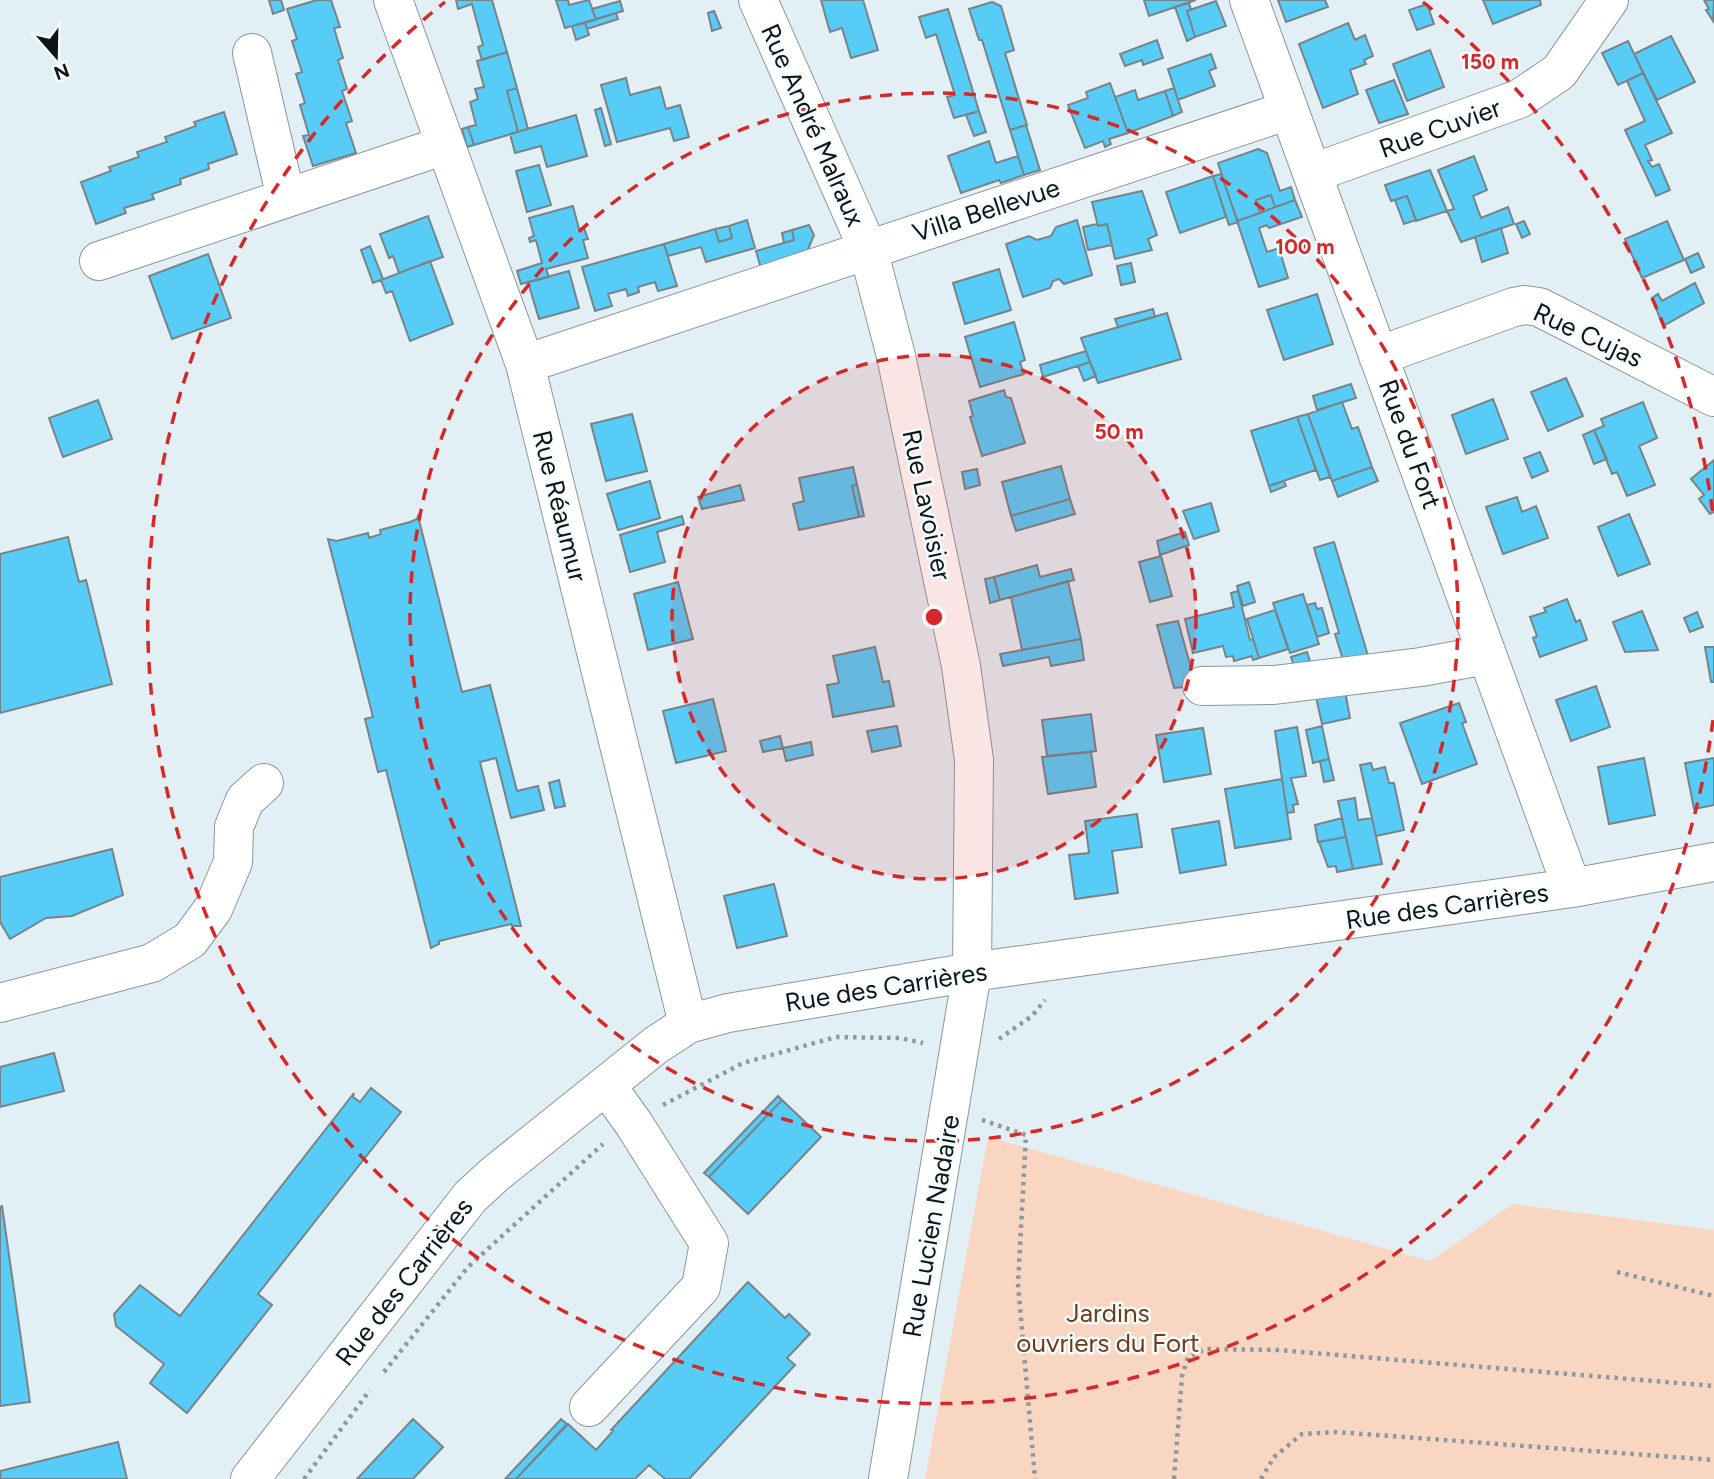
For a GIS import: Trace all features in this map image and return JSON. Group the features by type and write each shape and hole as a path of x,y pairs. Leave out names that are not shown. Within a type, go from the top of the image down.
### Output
{"street":[{"name":"Rue Réaumur","path":"393,0 525,365 688,1024"},
{"name":"Rue André Malraux","path":"758,0 868,249"},
{"name":"Rue du Fort","path":"1249,0 1572,888"},
{"name":"Rue Cuvier","path":"1313,173 1519,99 1559,72 1609,0"},
{"path":"251,53 286,198"},
{"name":"Villa Bellevue","path":"525,365 1289,110"},
{"path":"99,261 445,145"},
{"name":"Rue Lavoisier","path":"868,249 896,356 961,666 974,760 972,972"},
{"name":"Rue Cujas","path":"1378,356 1525,305 1539,307 1714,397"},
{"path":"1202,687 1274,685 1421,667 1486,655"},
{"path":"0,1003 152,963 190,940 212,909 233,862 234,827 245,800 264,783"},
{"name":"Rue des Carrières","path":"250,1479 470,1197 656,1045 688,1024 728,1013 972,972 1572,888 1714,862"},
{"name":"Rue Lucien Nadaire","path":"888,1479 972,972"},
{"path":"589,1407 701,1287 709,1243 634,1124 606,1085"}],"path":[{"path":"382,1375 468,1267 603,1145 660,1107 743,1063 836,1038 900,1038 960,1051"},
{"path":"950,1110 1026,1135 1018,1284 1035,1479"},
{"path":"1617,1272 1714,1296"},
{"path":"1174,1479 1182,1376 1188,1357 1206,1349 1277,1350 1714,1386"},
{"path":"304,1479 374,1386"},
{"path":"1261,1479 1275,1457 1302,1434 1336,1432 1714,1460"}],"green space":[{"name":"Jardins ouvriers du Fort","path":"988,1137 1430,1261 1513,1204 1714,1230 1714,1479 925,1479"}],"building":[{"path":"269,0 281,0 284,10 273,14"},
{"path":"317,0 331,0 340,27 334,28 343,58 338,60 347,89 342,91 352,121 346,123 356,153 313,166 303,136 309,135 300,105 305,103 296,74 302,72 292,41 297,39 287,9"},
{"path":"456,0 492,0 507,52 482,60 478,47 483,45 472,4 458,9"},
{"path":"556,0 568,0 569,5 589,0 596,19 565,28"},
{"path":"821,0 863,0 878,50 851,58 842,28 830,32"},
{"path":"1144,0 1196,0 1149,16"},
{"path":"1278,0 1325,0 1328,7 1286,22"},
{"path":"1483,0 1540,0 1541,5 1493,24"},
{"path":"1704,0 1714,0 1713,21 1706,10 1709,9"},
{"path":"620,1 623,11 596,19 592,9"},
{"path":"1216,1 1226,26 1195,37 1187,11"},
{"path":"992,2 1001,6 1014,50 1005,53 1027,125 1010,130 982,40 979,40 969,9"},
{"path":"1189,3 1191,10 1187,11 1195,37 1187,41 1175,7"},
{"path":"1427,4 1434,24 1417,30 1409,10"},
{"path":"948,9 979,111 954,118 947,97 955,95 936,34 926,38 919,17"},
{"path":"714,11 721,28 712,31 708,13"},
{"path":"616,13 618,19 587,29 585,23"},
{"path":"585,23 589,35 576,40 572,26"},
{"path":"1348,23 1355,40 1365,35 1373,56 1364,60 1366,64 1350,70 1358,94 1323,108 1299,44"},
{"path":"1671,36 1695,82 1657,100 1634,54"},
{"path":"1157,40 1163,58 1143,65 1142,60 1125,66 1120,54"},
{"path":"1628,41 1643,73 1618,85 1602,53"},
{"path":"1430,50 1444,87 1407,101 1393,64"},
{"path":"507,52 517,88 507,91 518,132 474,145 468,127 476,125 470,102 478,99 475,89 484,87 477,61"},
{"path":"1211,54 1216,68 1209,71 1215,86 1178,100 1168,69"},
{"path":"1643,73 1672,133 1645,145 1652,160 1648,161 1652,167 1659,164 1670,190 1656,196 1625,130 1645,121 1627,81"},
{"path":"626,78 630,95 660,87 666,109 680,105 689,137 674,141 670,128 617,142 601,85"},
{"path":"1394,80 1408,114 1379,123 1366,90"},
{"path":"1110,83 1128,133 1109,139 1111,144 1105,147 1103,141 1085,148 1068,105 1088,98 1086,92"},
{"path":"517,88 528,129 518,132 507,91"},
{"path":"1174,88 1182,112 1173,116 1165,91"},
{"path":"1135,90 1138,100 1165,91 1173,116 1128,133 1115,97"},
{"path":"601,108 611,144 605,146 595,110"},
{"path":"979,111 986,132 974,136 966,115"},
{"path":"224,112 237,154 208,164 209,169 180,179 181,184 152,194 154,199 124,208 126,213 96,224 81,182 111,171 109,167 139,157 137,152 167,142 165,137 196,126 194,122"},
{"path":"576,115 587,156 547,167 541,146 515,153 510,134"},
{"path":"1026,125 1040,170 1024,175 1010,130"},
{"path":"468,127 474,145 467,147 462,129"},
{"path":"989,141 996,163 1018,156 1024,175 961,193 948,156"},
{"path":"1258,149 1267,153 1280,191 1291,187 1295,200 1275,207 1271,195 1256,200 1260,213 1237,221 1218,163"},
{"path":"1474,156 1487,190 1473,196 1481,218 1508,207 1514,224 1461,242 1447,211 1454,209 1438,170"},
{"path":"539,165 551,205 527,212 516,171"},
{"path":"1430,170 1447,211 1416,221 1407,196 1391,201 1385,185"},
{"path":"1221,174 1238,222 1229,225 1213,176"},
{"path":"1213,176 1226,217 1180,233 1166,192"},
{"path":"1142,191 1157,235 1148,239 1152,250 1115,259 1107,224 1098,226 1092,202"},
{"path":"1271,195 1275,207 1260,213 1256,200"},
{"path":"1407,196 1416,220 1404,224 1395,200"},
{"path":"1295,200 1302,217 1269,228 1267,225 1259,228 1267,252 1279,248 1288,278 1259,287 1237,221"},
{"path":"573,206 579,229 584,228 588,239 583,240 588,258 546,269 549,277 521,284 517,271 542,263 536,240 530,242 529,238 534,236 529,218"},
{"path":"428,216 443,257 399,273 393,256 389,258 380,234"},
{"path":"747,220 755,248 706,262 701,247 668,256 664,244 715,229 719,242 732,238 729,226"},
{"path":"1077,220 1092,275 1064,284 1059,279 1053,281 1050,288 1023,297 1006,244 1029,236 1037,240 1051,236 1056,227"},
{"path":"1524,221 1530,234 1522,238 1516,224"},
{"path":"1667,221 1684,260 1642,278 1625,239"},
{"path":"1107,224 1112,245 1088,250 1083,227"},
{"path":"809,225 814,235 804,259 764,279 756,251 794,240 792,230"},
{"path":"729,226 732,238 719,242 715,229"},
{"path":"1501,228 1508,253 1482,262 1475,237"},
{"path":"792,230 794,240 784,243 782,233"},
{"path":"664,244 677,286 658,291 655,282 638,287 639,292 628,296 626,289 608,294 612,306 595,311 582,267"},
{"path":"370,246 383,279 373,283 361,250"},
{"path":"1698,253 1704,267 1691,273 1685,259"},
{"path":"208,254 231,318 172,339 149,276"},
{"path":"430,261 453,324 410,341 392,291 386,293 381,280"},
{"path":"1131,263 1135,282 1121,285 1117,266"},
{"path":"999,269 1011,310 965,324 953,283"},
{"path":"569,271 579,308 539,319 528,282"},
{"path":"1695,283 1704,303 1663,326 1652,298 1658,294 1662,301"},
{"path":"1317,294 1333,344 1284,360 1267,310"},
{"path":"1153,309 1155,317 1118,327 1115,319"},
{"path":"1167,313 1181,359 1098,383 1081,338"},
{"path":"1014,322 1025,360 1020,362 1024,374 980,387 965,337"},
{"path":"1086,351 1090,362 1043,377 1040,365"},
{"path":"1090,362 1096,376 1084,381 1078,366"},
{"path":"1566,378 1583,416 1548,431 1531,392"},
{"path":"1351,384 1356,398 1317,410 1313,396"},
{"path":"1004,390 1006,397 1011,398 1025,443 982,456 970,417 973,416 969,401"},
{"path":"1493,399 1508,439 1466,454 1452,415"},
{"path":"98,400 112,439 63,457 49,418"},
{"path":"1342,402 1352,429 1358,427 1372,467 1332,481 1308,414"},
{"path":"1643,402 1657,438 1639,446 1655,485 1627,496 1617,472 1612,474 1594,430 1604,426 1601,419"},
{"path":"632,414 647,471 606,481 591,424"},
{"path":"1308,414 1330,477 1320,480 1297,417"},
{"path":"1297,417 1316,470 1269,486 1251,431"},
{"path":"1594,430 1607,459 1594,464 1583,435"},
{"path":"1540,452 1548,471 1532,478 1524,458"},
{"path":"1714,460 1714,512 1710,514 1699,499 1704,495 1691,479"},
{"path":"1061,466 1070,499 1011,516 1002,482"},
{"path":"853,467 857,484 852,486 859,517 799,530 793,504 804,501 799,478"},
{"path":"1372,467 1378,481 1338,497 1332,481"},
{"path":"977,469 980,485 965,489 962,472"},
{"path":"650,481 660,518 618,530 607,494"},
{"path":"1284,481 1286,486 1271,492 1269,486"},
{"path":"857,484 864,516 859,517 852,486"},
{"path":"740,485 744,500 702,509 698,497"},
{"path":"1517,497 1522,512 1536,506 1548,538 1503,554 1486,507"},
{"path":"1070,499 1075,514 1016,531 1011,516"},
{"path":"1211,503 1219,531 1194,539 1183,511"},
{"path":"1629,514 1650,564 1618,576 1598,527"},
{"path":"418,516 462,692 490,685 517,791 538,786 544,810 511,818 496,758 480,762 521,926 511,924 439,941 439,944 431,948 386,770 378,772 365,719 373,717 328,539 337,541 368,533 369,538 381,534 380,530 410,522"},
{"path":"682,516 684,524 657,532 665,562 630,572 620,535"},
{"path":"1185,532 1189,545 1160,555 1157,541"},
{"path":"68,537 79,582 86,580 112,684 0,713 0,554"},
{"path":"1334,542 1369,659 1345,666 1335,634 1339,633 1314,548"},
{"path":"1161,556 1172,596 1150,602 1139,562"},
{"path":"1037,565 1040,577 1071,569 1074,580 1000,600 994,577"},
{"path":"994,577 1000,600 990,603 985,579"},
{"path":"1068,581 1081,639 1022,650 1011,597"},
{"path":"678,582 693,639 648,650 634,594"},
{"path":"1249,582 1255,602 1243,606 1237,586"},
{"path":"1238,591 1250,640 1253,639 1259,658 1253,660 1252,656 1234,661 1233,656 1226,657 1223,646 1193,653 1185,619 1234,607 1231,593"},
{"path":"1303,594 1319,644 1290,653 1273,603"},
{"path":"1567,599 1576,622 1580,620 1587,640 1540,657 1533,638 1537,636 1530,617 1546,612 1544,608"},
{"path":"1315,603 1317,609 1322,608 1329,633 1317,637 1307,605"},
{"path":"1275,610 1288,649 1259,658 1247,619"},
{"path":"1642,611 1658,650 1625,652 1613,622"},
{"path":"1697,612 1703,627 1690,632 1684,618"},
{"path":"1178,621 1196,686 1174,688 1157,625"},
{"path":"1081,639 1084,660 1051,666 1049,657 1003,666 1000,654"},
{"path":"875,647 883,682 889,681 894,706 833,717 827,685 839,683 833,656"},
{"path":"1705,647 1714,647 1714,682 1711,682"},
{"path":"1307,652 1312,668 1295,669 1291,657"},
{"path":"1596,686 1610,727 1571,741 1556,700"},
{"path":"1345,691 1350,718 1322,724 1316,697"},
{"path":"713,699 726,751 676,763 663,711"},
{"path":"1459,703 1466,722 1462,723 1477,764 1422,784 1400,723"},
{"path":"1091,714 1096,751 1047,756 1042,720"},
{"path":"897,726 901,746 872,752 867,731"},
{"path":"1322,726 1329,759 1313,763 1306,730"},
{"path":"1297,727 1306,776 1291,778 1298,804 1293,805 1294,812 1287,813 1275,731"},
{"path":"1203,728 1211,774 1164,782 1156,735"},
{"path":"780,736 783,748 763,752 760,741"},
{"path":"811,742 813,755 786,761 783,748"},
{"path":"1091,752 1096,787 1048,794 1042,757"},
{"path":"1644,758 1655,815 1609,824 1598,767"},
{"path":"1714,758 1714,805 1694,809 1685,763"},
{"path":"1329,759 1334,780 1324,782 1320,761"},
{"path":"1371,763 1373,770 1385,767 1389,783 1394,783 1404,830 1376,836 1360,765"},
{"path":"1282,779 1291,839 1235,848 1225,789"},
{"path":"559,780 565,806 555,808 549,783"},
{"path":"1355,798 1358,820 1372,818 1382,864 1353,869 1338,801"},
{"path":"1137,814 1142,847 1112,851 1118,893 1075,899 1069,855 1089,853 1085,821"},
{"path":"1342,818 1346,837 1318,842 1315,825"},
{"path":"1219,821 1226,865 1180,873 1172,829"},
{"path":"1346,837 1353,869 1337,872 1336,866 1328,867 1319,842"},
{"path":"112,849 123,895 72,916 46,918 10,939 0,922 0,877"},
{"path":"774,884 787,936 737,948 724,896"},
{"path":"54,1053 64,1091 0,1107 0,1067"},
{"path":"371,1088 401,1112 258,1294 272,1305 187,1413 150,1383 164,1364 116,1326 114,1314 140,1285 180,1316 354,1093 353,1097 360,1102"},
{"path":"778,1096 782,1100 709,1177 704,1173"},
{"path":"782,1100 821,1137 748,1214 709,1177"},
{"path":"2,1206 30,1402 0,1406 0,1207"},
{"path":"748,1282 785,1318 789,1314 810,1334 787,1358 795,1365 689,1479 665,1479 649,1465 635,1479 516,1479 568,1424 596,1450 613,1431 611,1430"},
{"path":"413,1419 443,1447 413,1479 357,1479"},
{"path":"561,1419 567,1424 516,1479 505,1479"},
{"path":"118,1442 127,1479 1,1479 0,1471"}]}
